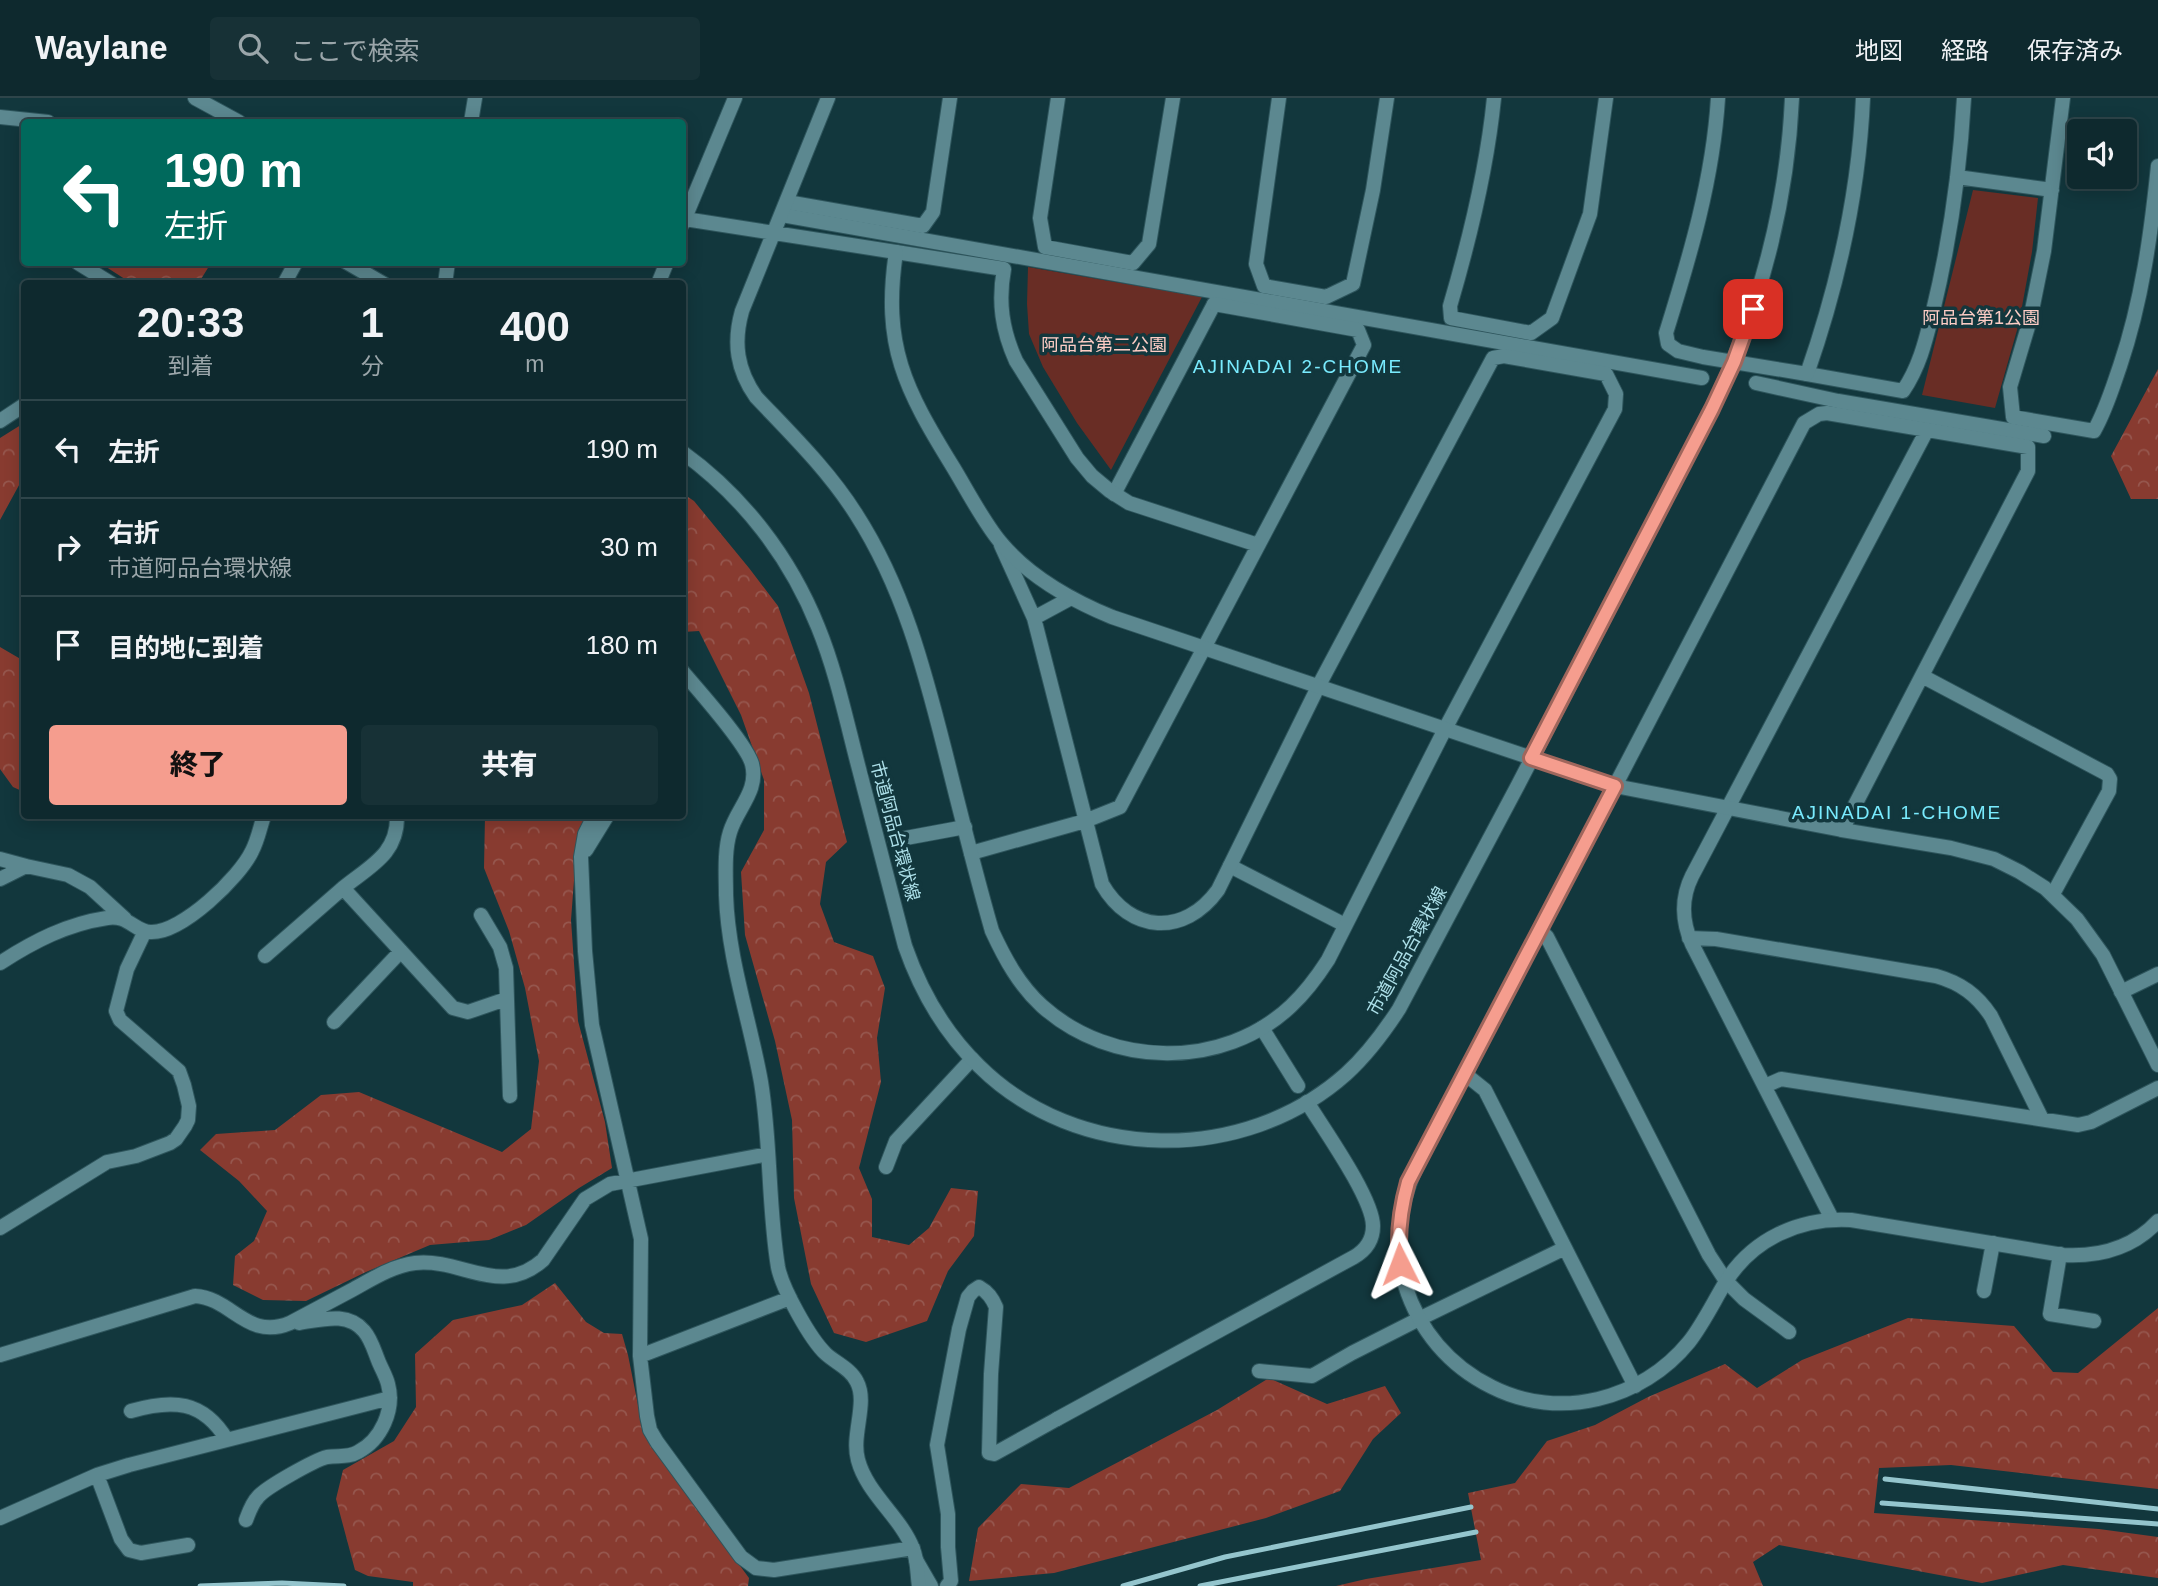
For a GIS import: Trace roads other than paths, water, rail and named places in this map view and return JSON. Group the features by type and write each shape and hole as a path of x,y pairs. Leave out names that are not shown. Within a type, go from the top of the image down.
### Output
{"street":[{"path":"195,98 234,119"},
{"path":"472,119 475,98"},
{"path":"686,217 735,98"},
{"path":"828,98 742,312 736,341 741,371 756,397 811,454 856,513 900,596 920,656 992,931 1004,959 1021,984 1042,1006 1066,1024 1093,1039 1122,1049 1151,1054 1181,1054 1211,1049 1240,1039 1262,1028 1290,1007 1311,985 1328,960 1445,729 1615,409 1616,394 1606,374 1504,356 1493,358 1319,685 1218,890 1199,912 1172,922 1144,921 1118,907 1102,884 1034,618 1000,542 909,391 894,337 891,308 896,252"},
{"path":"784,209 923,226 933,212 950,98"},
{"path":"1058,98 1040,218 1045,247 1133,263 1149,244 1172,98"},
{"path":"1279,98 1256,264 1264,286 1326,297 1353,284 1373,190 1387,98"},
{"path":"1494,98 1484,170 1450,306 1451,318 1531,333 1552,318 1590,214 1606,98"},
{"path":"1718,98 1710,172 1695,239 1666,333 1668,344 1678,351 1903,391 1915,374 1934,307 1947,246 1964,98"},
{"name":"市道阿品台環状線","path":"686,455 728,490 759,525 786,564 809,605 834,672 905,946 914,973 942,1023 972,1059 1001,1085 1024,1101 1077,1126 1132,1139 1161,1141 1217,1136 1245,1130 1307,1102 1345,1074 1365,1054 1394,1017 1704,425 1734,362 1759,292 1776,222 1788,151 1792,98"},
{"path":"1807,374 1826,318 1853,201 1863,98"},
{"path":"2063,98 2044,251 2030,320 2010,387 2013,417 2094,431 2105,412 2126,347 2143,280 2158,166"},
{"path":"0,117 21,119"},
{"path":"1957,177 2052,190"},
{"path":"784,209 1702,378"},
{"path":"686,222 775,233 1004,269 1000,296 1002,322 1016,360 1077,458 1092,476 1129,503 1258,545"},
{"path":"83,266 106,280"},
{"path":"353,266 377,280"},
{"path":"971,853 1085,821 1120,807 1364,345 1358,330 1214,304 1114,494"},
{"path":"1756,383 1838,401 2044,436"},
{"path":"0,421 21,407"},
{"path":"1843,830 2028,471 2028,447 1827,413 1819,414 1804,423 1408,1182 1398,1231 1400,1264 1408,1296 1432,1339 1455,1363 1482,1382 1513,1396 1545,1402 1578,1403 1610,1396 1635,1386 1680,1353 1700,1327 1726,1281 1750,1253 1767,1240 1797,1226 1832,1219 1862,1221 2085,1256 2108,1252 2129,1244 2156,1227"},
{"path":"1832,1219 1689,938 1684,913 1687,887 1927,430"},
{"path":"1000,542 1033,573 1071,598 1112,617 1615,786 1980,855 2021,872 2053,894 2095,942 2158,1065"},
{"path":"1034,618 1071,598"},
{"path":"686,676 743,747 752,764 753,783 750,793 733,823 728,840 726,896 730,940 750,1022 761,1085 778,1269 790,1298 823,1352 849,1371 858,1384 860,1399 856,1445 861,1470 931,1586"},
{"path":"1922,676 2107,774 2110,779 2109,791 2053,894"},
{"path":"0,859 68,874 90,887 125,919 153,933 186,920 233,878 252,852 263,819"},
{"path":"265,956 383,855 393,844 397,819"},
{"path":"592,819 585,834 582,857 585,951 592,1025 641,1239 640,1356 647,1416 653,1437 748,1563 756,1568 774,1570 914,1554"},
{"path":"582,857 605,819"},
{"path":"895,840 965,827"},
{"path":"0,879 26,866"},
{"path":"1230,866 1345,925"},
{"path":"343,888 453,1008 468,1012 506,999"},
{"path":"481,915 500,947 506,968 510,1096"},
{"path":"0,963 60,930 107,918 125,919"},
{"path":"1540,930 1553,950 1709,1255 1726,1281 1744,1299 1789,1332"},
{"path":"0,1228 107,1162 136,1156 170,1143 176,1139 188,1120 189,1106 182,1078 173,1066 120,1020 116,1011 127,969 145,931"},
{"path":"1689,938 1717,939 1936,976 1962,986 1983,1004 2042,1119"},
{"path":"334,1022 401,951"},
{"path":"2122,992 2158,974"},
{"path":"1262,1028 1298,1086"},
{"path":"886,1167 902,1132 972,1059"},
{"path":"1465,1074 1485,1090 1635,1386"},
{"path":"1765,1086 1781,1079 2085,1124 2158,1088"},
{"path":"947,1586 951,1581 948,1514 937,1445 959,1329 968,1297 973,1290 979,1287 985,1290 996,1307 990,1374 989,1453 994,1454 1365,1249 1373,1231 1370,1211 1359,1187 1307,1102"},
{"path":"284,1326 404,1265 439,1264 496,1277 526,1272 550,1252 581,1203 611,1184 768,1154"},
{"path":"1984,1291 1993,1243"},
{"path":"1259,1371 1312,1376 1419,1319 1566,1248"},
{"path":"2060,1254 2050,1314 2094,1321"},
{"path":"0,1355 195,1296 210,1299 254,1325 269,1328 335,1318 358,1326 370,1341 389,1385 390,1398 383,1427 375,1441 357,1453 317,1461 269,1489 257,1497 246,1520"},
{"path":"640,1356 790,1298"},
{"path":"0,1518 97,1475 390,1398"},
{"path":"131,1411 178,1404 195,1407 219,1427 227,1440"},
{"path":"97,1475 121,1539 129,1550 141,1553 188,1545"},
{"path":"914,1554 919,1586"}],"railway":[{"path":"1885,1479 2158,1509"},
{"path":"1882,1503 2158,1524"},
{"path":"1123,1586 1225,1557 1471,1507"},
{"path":"1200,1586 1476,1532"},
{"path":"200,1586 282,1583 344,1586"}],"district":[{"name":"AJINADAI 2-CHOME","path":"1298,366"},
{"name":"AJINADAI 1-CHOME","path":"1897,812"}],"park label":[{"name":"阿品台第1公園","path":"1981,318"},
{"name":"阿品台第二公園","path":"1104,345"}]}
